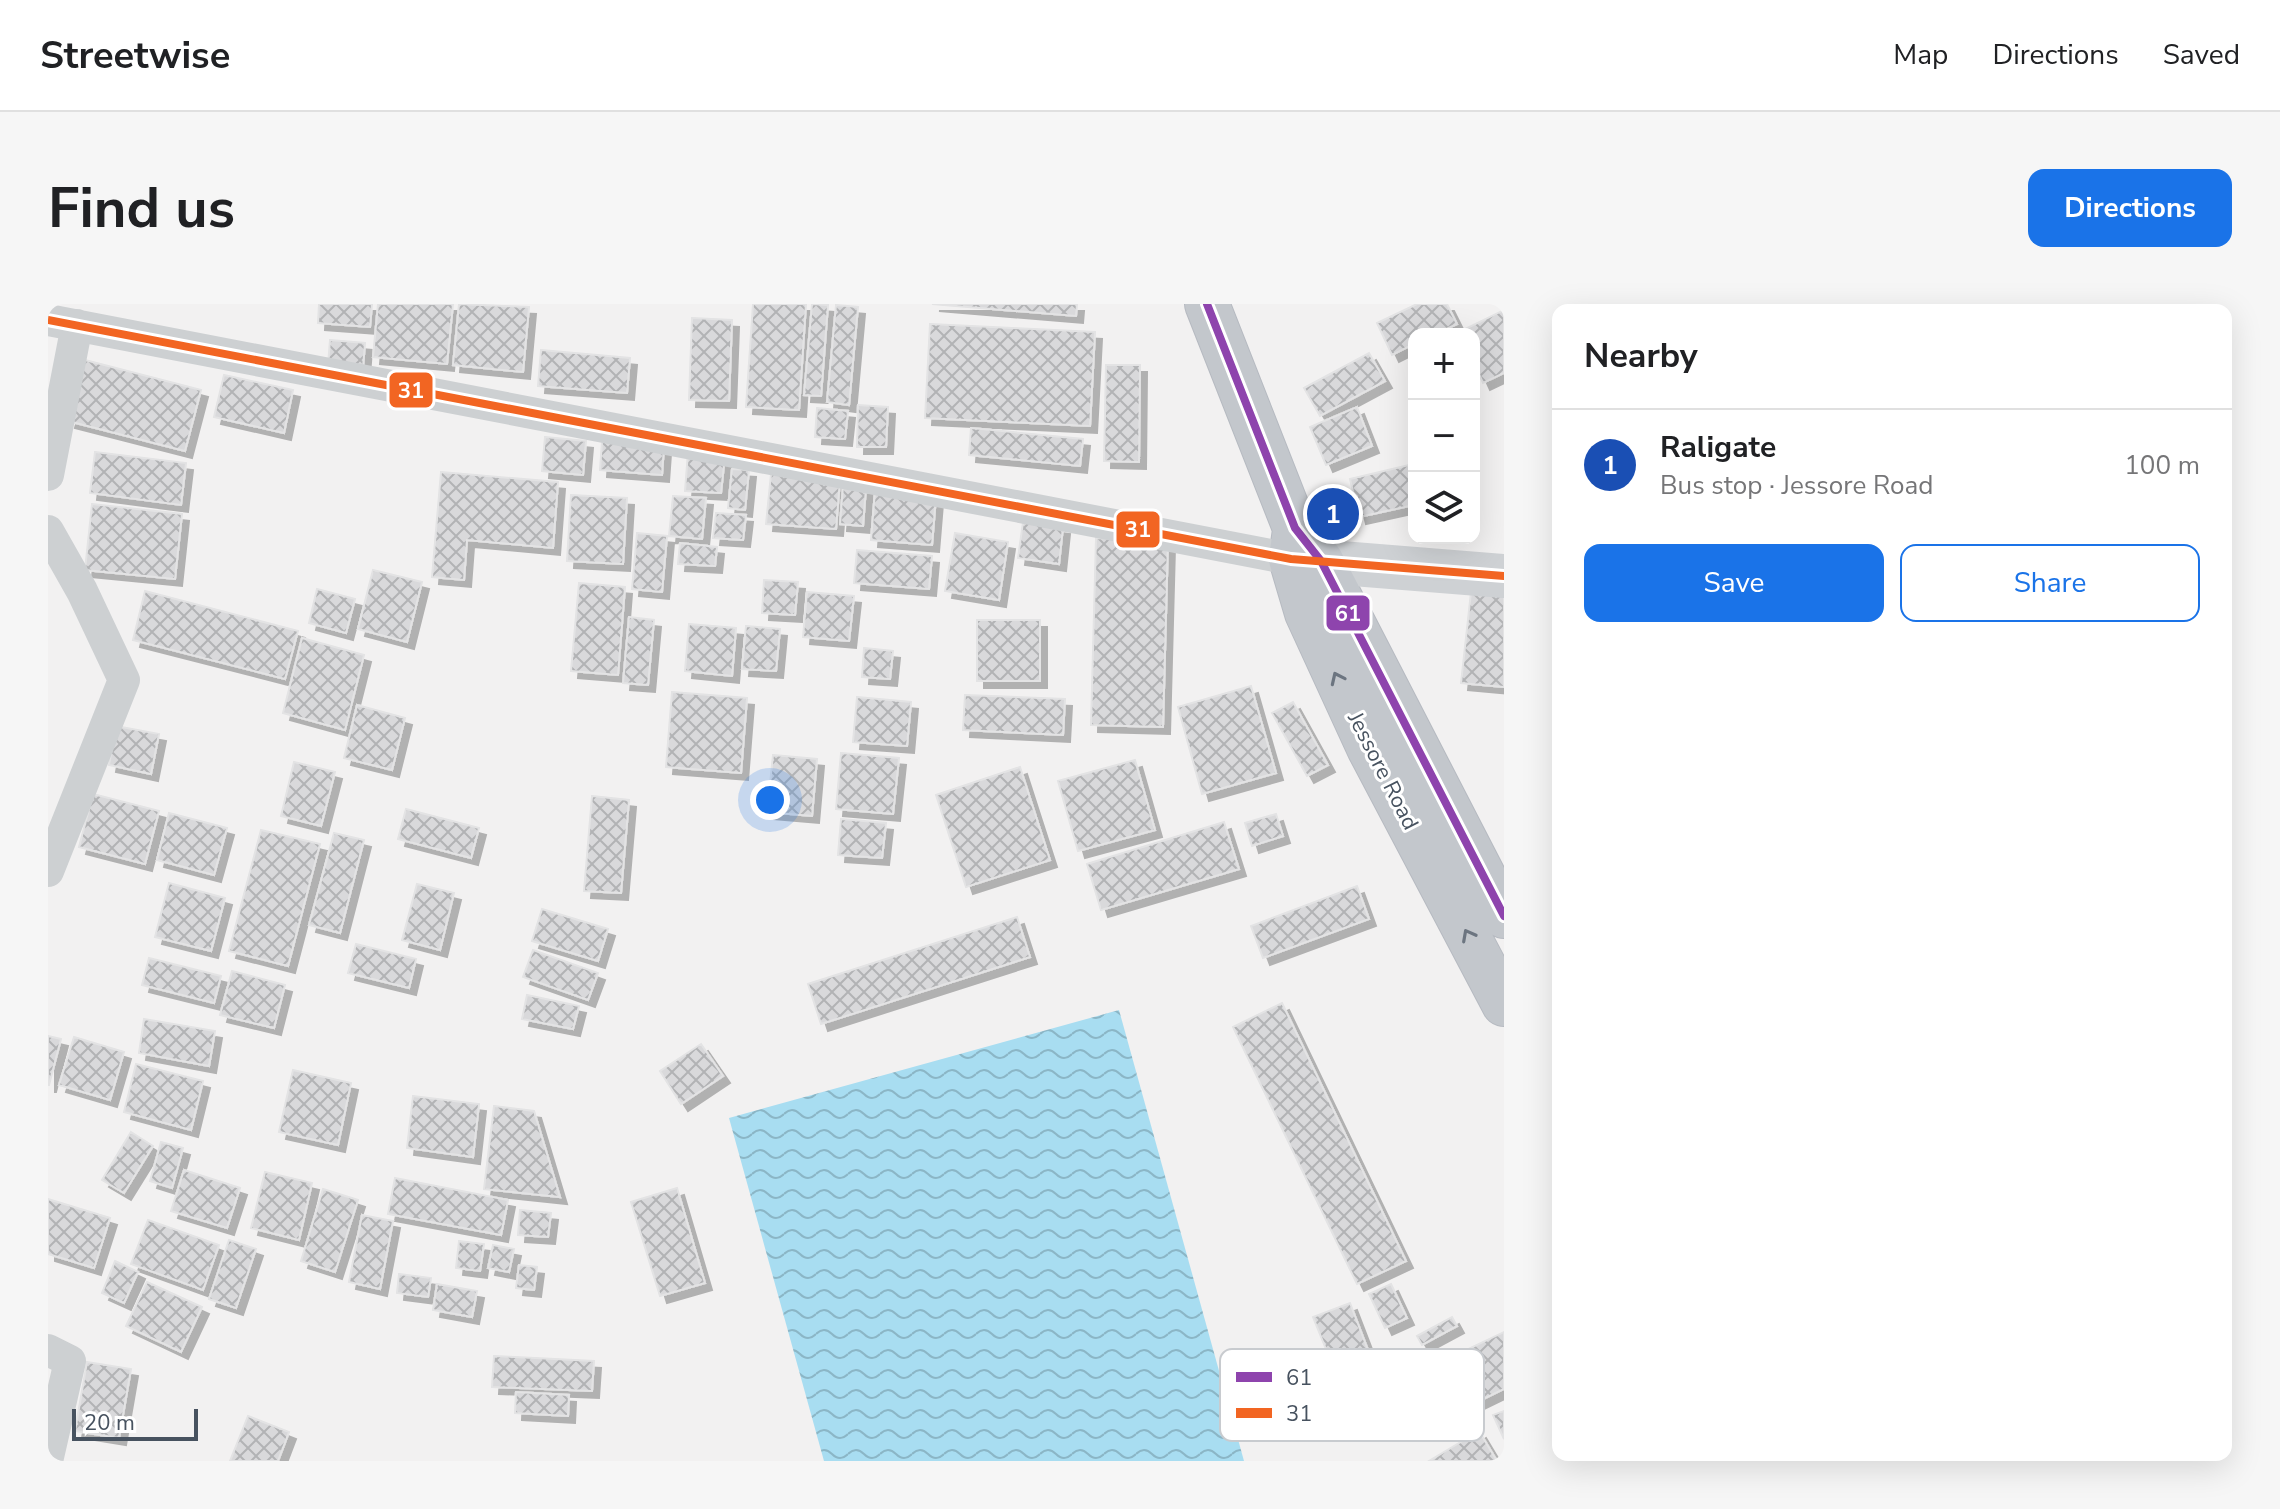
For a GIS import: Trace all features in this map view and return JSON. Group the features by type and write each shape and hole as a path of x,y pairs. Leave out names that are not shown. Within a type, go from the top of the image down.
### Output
{"highway":[{"name":"Jessore Road","path":"1207,304 1303,549 1504,916"},
{"name":"Jessore Road","path":"1303,549 1307,613 1369,748 1504,1004"}],"main road":[{"path":"1303,549 1504,576"}],"street":[{"path":"48,475 62,322 1303,549"},
{"path":"48,531 82,591 124,680 48,871"},
{"path":"48,1350 70,1361 48,1457"}],"water":[{"path":"1119,1010 1220,1374 1220,1441 1238,1441 1244,1461 824,1461 729,1118"}],"building":[{"path":"319,304 372,304 370,327 318,323"},
{"path":"378,304 453,304 447,364 373,357"},
{"path":"459,304 529,307 523,372 453,365"},
{"path":"753,304 806,304 799,410 746,407"},
{"path":"812,304 828,305 821,396 804,395"},
{"path":"932,304 1077,304 1076,316"},
{"path":"1417,304 1447,304 1457,324 1449,328 1408,328 1408,347 1392,355 1377,323"},
{"path":"836,305 858,307 849,405 827,402"},
{"path":"1504,310 1504,373 1483,383 1480,376 1480,328 1467,328"},
{"path":"692,318 732,320 729,401 689,400"},
{"path":"930,324 1095,332 1090,426 925,418"},
{"path":"330,340 365,343 363,368 328,365"},
{"path":"541,350 630,358 627,393 538,386"},
{"path":"1369,353 1385,381 1320,416 1304,388"},
{"path":"85,360 201,390 185,451 68,421"},
{"path":"1106,365 1140,365 1139,462 1104,461"},
{"path":"224,375 293,390 284,433 214,417"},
{"path":"858,405 888,407 886,447 857,447"},
{"path":"1357,407 1372,446 1326,465 1310,427"},
{"path":"817,408 848,411 845,439 815,437"},
{"path":"971,428 1083,439 1080,466 969,455"},
{"path":"545,437 586,441 583,475 542,471"},
{"path":"602,441 664,447 662,475 600,470"},
{"path":"95,452 186,463 181,505 90,493"},
{"path":"688,452 725,455 721,493 685,491"},
{"path":"1408,465 1408,506 1359,517 1350,479"},
{"path":"732,469 749,470 745,510 728,508"},
{"path":"441,472 558,482 553,548 467,540 464,580 432,577"},
{"path":"771,474 840,480 836,529 766,524"},
{"path":"843,486 866,488 863,526 840,524"},
{"path":"875,491 936,497 932,545 871,540"},
{"path":"571,495 627,498 623,564 567,561"},
{"path":"673,496 706,498 702,539 669,536"},
{"path":"92,504 182,514 175,579 85,570"},
{"path":"716,513 746,515 743,540 713,538"},
{"path":"1023,522 1063,527 1059,564 1018,558"},
{"path":"637,533 667,536 662,592 632,589"},
{"path":"955,533 1008,542 999,600 945,591"},
{"path":"1096,538 1168,540 1163,727 1091,725"},
{"path":"680,543 717,547 715,566 678,564"},
{"path":"857,550 932,556 929,589 854,583"},
{"path":"373,570 422,582 407,642 358,629"},
{"path":"764,580 798,582 795,615 762,613"},
{"path":"579,583 625,587 618,675 571,671"},
{"path":"317,589 355,599 346,633 309,623"},
{"path":"145,591 298,631 285,679 133,640"},
{"path":"807,592 854,596 849,641 803,637"},
{"path":"1471,592 1504,596 1504,687 1461,683"},
{"path":"629,617 654,620 648,685 623,683"},
{"path":"977,620 1040,620 1040,681 977,681"},
{"path":"689,624 736,628 732,676 685,671"},
{"path":"746,626 780,629 776,671 742,669"},
{"path":"302,638 364,655 345,730 283,713"},
{"path":"864,648 893,651 890,679 862,677"},
{"path":"1251,686 1276,773 1202,794 1178,707"},
{"path":"672,692 747,698 741,773 666,767"},
{"path":"965,695 1065,699 1063,735 963,730"},
{"path":"857,697 911,702 907,746 853,742"},
{"path":"1293,702 1328,765 1307,776 1272,713"},
{"path":"357,705 405,718 392,770 344,758"},
{"path":"116,726 159,734 151,774 109,765"},
{"path":"841,753 899,758 893,814 836,809"},
{"path":"773,755 817,759 812,816 767,812"},
{"path":"1135,760 1155,830 1078,851 1058,781"},
{"path":"294,762 335,772 321,826 281,816"},
{"path":"1020,767 1050,860 966,887 936,795"},
{"path":"93,794 159,811 145,864 79,847"},
{"path":"592,796 629,800 621,893 584,891"},
{"path":"406,809 479,828 471,858 398,839"},
{"path":"169,813 227,828 214,875 157,860"},
{"path":"1276,814 1283,836 1252,846 1245,823"},
{"path":"841,819 886,823 882,858 838,855"},
{"path":"1224,822 1239,869 1101,910 1087,864"},
{"path":"261,830 320,844 288,966 229,951"},
{"path":"334,833 364,840 340,933 309,925"},
{"path":"169,883 225,898 211,951 155,937"},
{"path":"417,884 454,893 440,950 402,940"},
{"path":"1357,886 1369,919 1263,958 1251,926"},
{"path":"542,909 608,929 598,961 532,941"},
{"path":"1017,917 1030,957 821,1024 808,984"},
{"path":"356,944 416,959 409,988 348,973"},
{"path":"533,950 598,973 588,1000 523,977"},
{"path":"149,958 221,976 214,1003 142,985"},
{"path":"232,971 285,985 274,1028 220,1015"},
{"path":"527,995 579,1006 573,1029 522,1019"},
{"path":"1282,1003 1406,1261 1357,1284 1233,1027"},
{"path":"144,1019 215,1031 209,1066 139,1053"},
{"path":"48,1036 61,1039 49,1085 48,1085"},
{"path":"74,1037 124,1052 110,1100 59,1085"},
{"path":"701,1044 723,1076 681,1104 660,1071"},
{"path":"136,1064 203,1081 191,1130 124,1112"},
{"path":"293,1070 351,1083 338,1145 279,1132"},
{"path":"413,1096 479,1104 473,1157 407,1148"},
{"path":"494,1106 534,1111 560,1197 484,1189"},
{"path":"131,1132 153,1146 124,1193 102,1180"},
{"path":"161,1142 183,1148 172,1188 150,1181"},
{"path":"184,1170 240,1188 227,1228 171,1211"},
{"path":"265,1172 312,1183 299,1240 251,1228"},
{"path":"395,1178 508,1200 501,1235 388,1214"},
{"path":"677,1188 705,1283 660,1296 631,1202"},
{"path":"323,1189 358,1200 335,1272 301,1261"},
{"path":"48,1199 110,1218 94,1268 48,1254"},
{"path":"520,1210 551,1213 548,1237 518,1235"},
{"path":"362,1215 393,1221 380,1289 349,1282"},
{"path":"148,1220 219,1245 203,1290 131,1264"},
{"path":"229,1240 256,1249 236,1308 209,1299"},
{"path":"459,1241 484,1244 480,1271 456,1268"},
{"path":"493,1245 514,1249 509,1272 488,1268"},
{"path":"115,1261 138,1272 124,1303 102,1293"},
{"path":"519,1265 537,1267 534,1290 516,1288"},
{"path":"399,1274 431,1278 428,1297 397,1293"},
{"path":"147,1282 202,1307 181,1352 126,1326"},
{"path":"437,1284 477,1291 472,1317 433,1310"},
{"path":"1391,1284 1407,1318 1385,1328 1369,1294"},
{"path":"1350,1303 1368,1349 1326,1349 1313,1317"},
{"path":"1452,1317 1457,1326 1422,1345 1417,1336"},
{"path":"1504,1332 1504,1389 1484,1399 1484,1349 1468,1349"},
{"path":"494,1356 594,1361 592,1391 492,1387"},
{"path":"87,1362 131,1369 119,1438 75,1431"},
{"path":"516,1392 569,1395 568,1416 515,1413"},
{"path":"1504,1411 1504,1439 1493,1415"},
{"path":"248,1416 289,1432 278,1461 230,1461"},
{"path":"1484,1439 1497,1461 1429,1461 1462,1441"}],"transit line":[{"name":"61","path":"1207,304 1295,528 1321,561 1504,916"},
{"name":"31","path":"48,320 1291,559 1504,576"}],"place":[{"name":"Raligate","path":"1333,514"}]}
